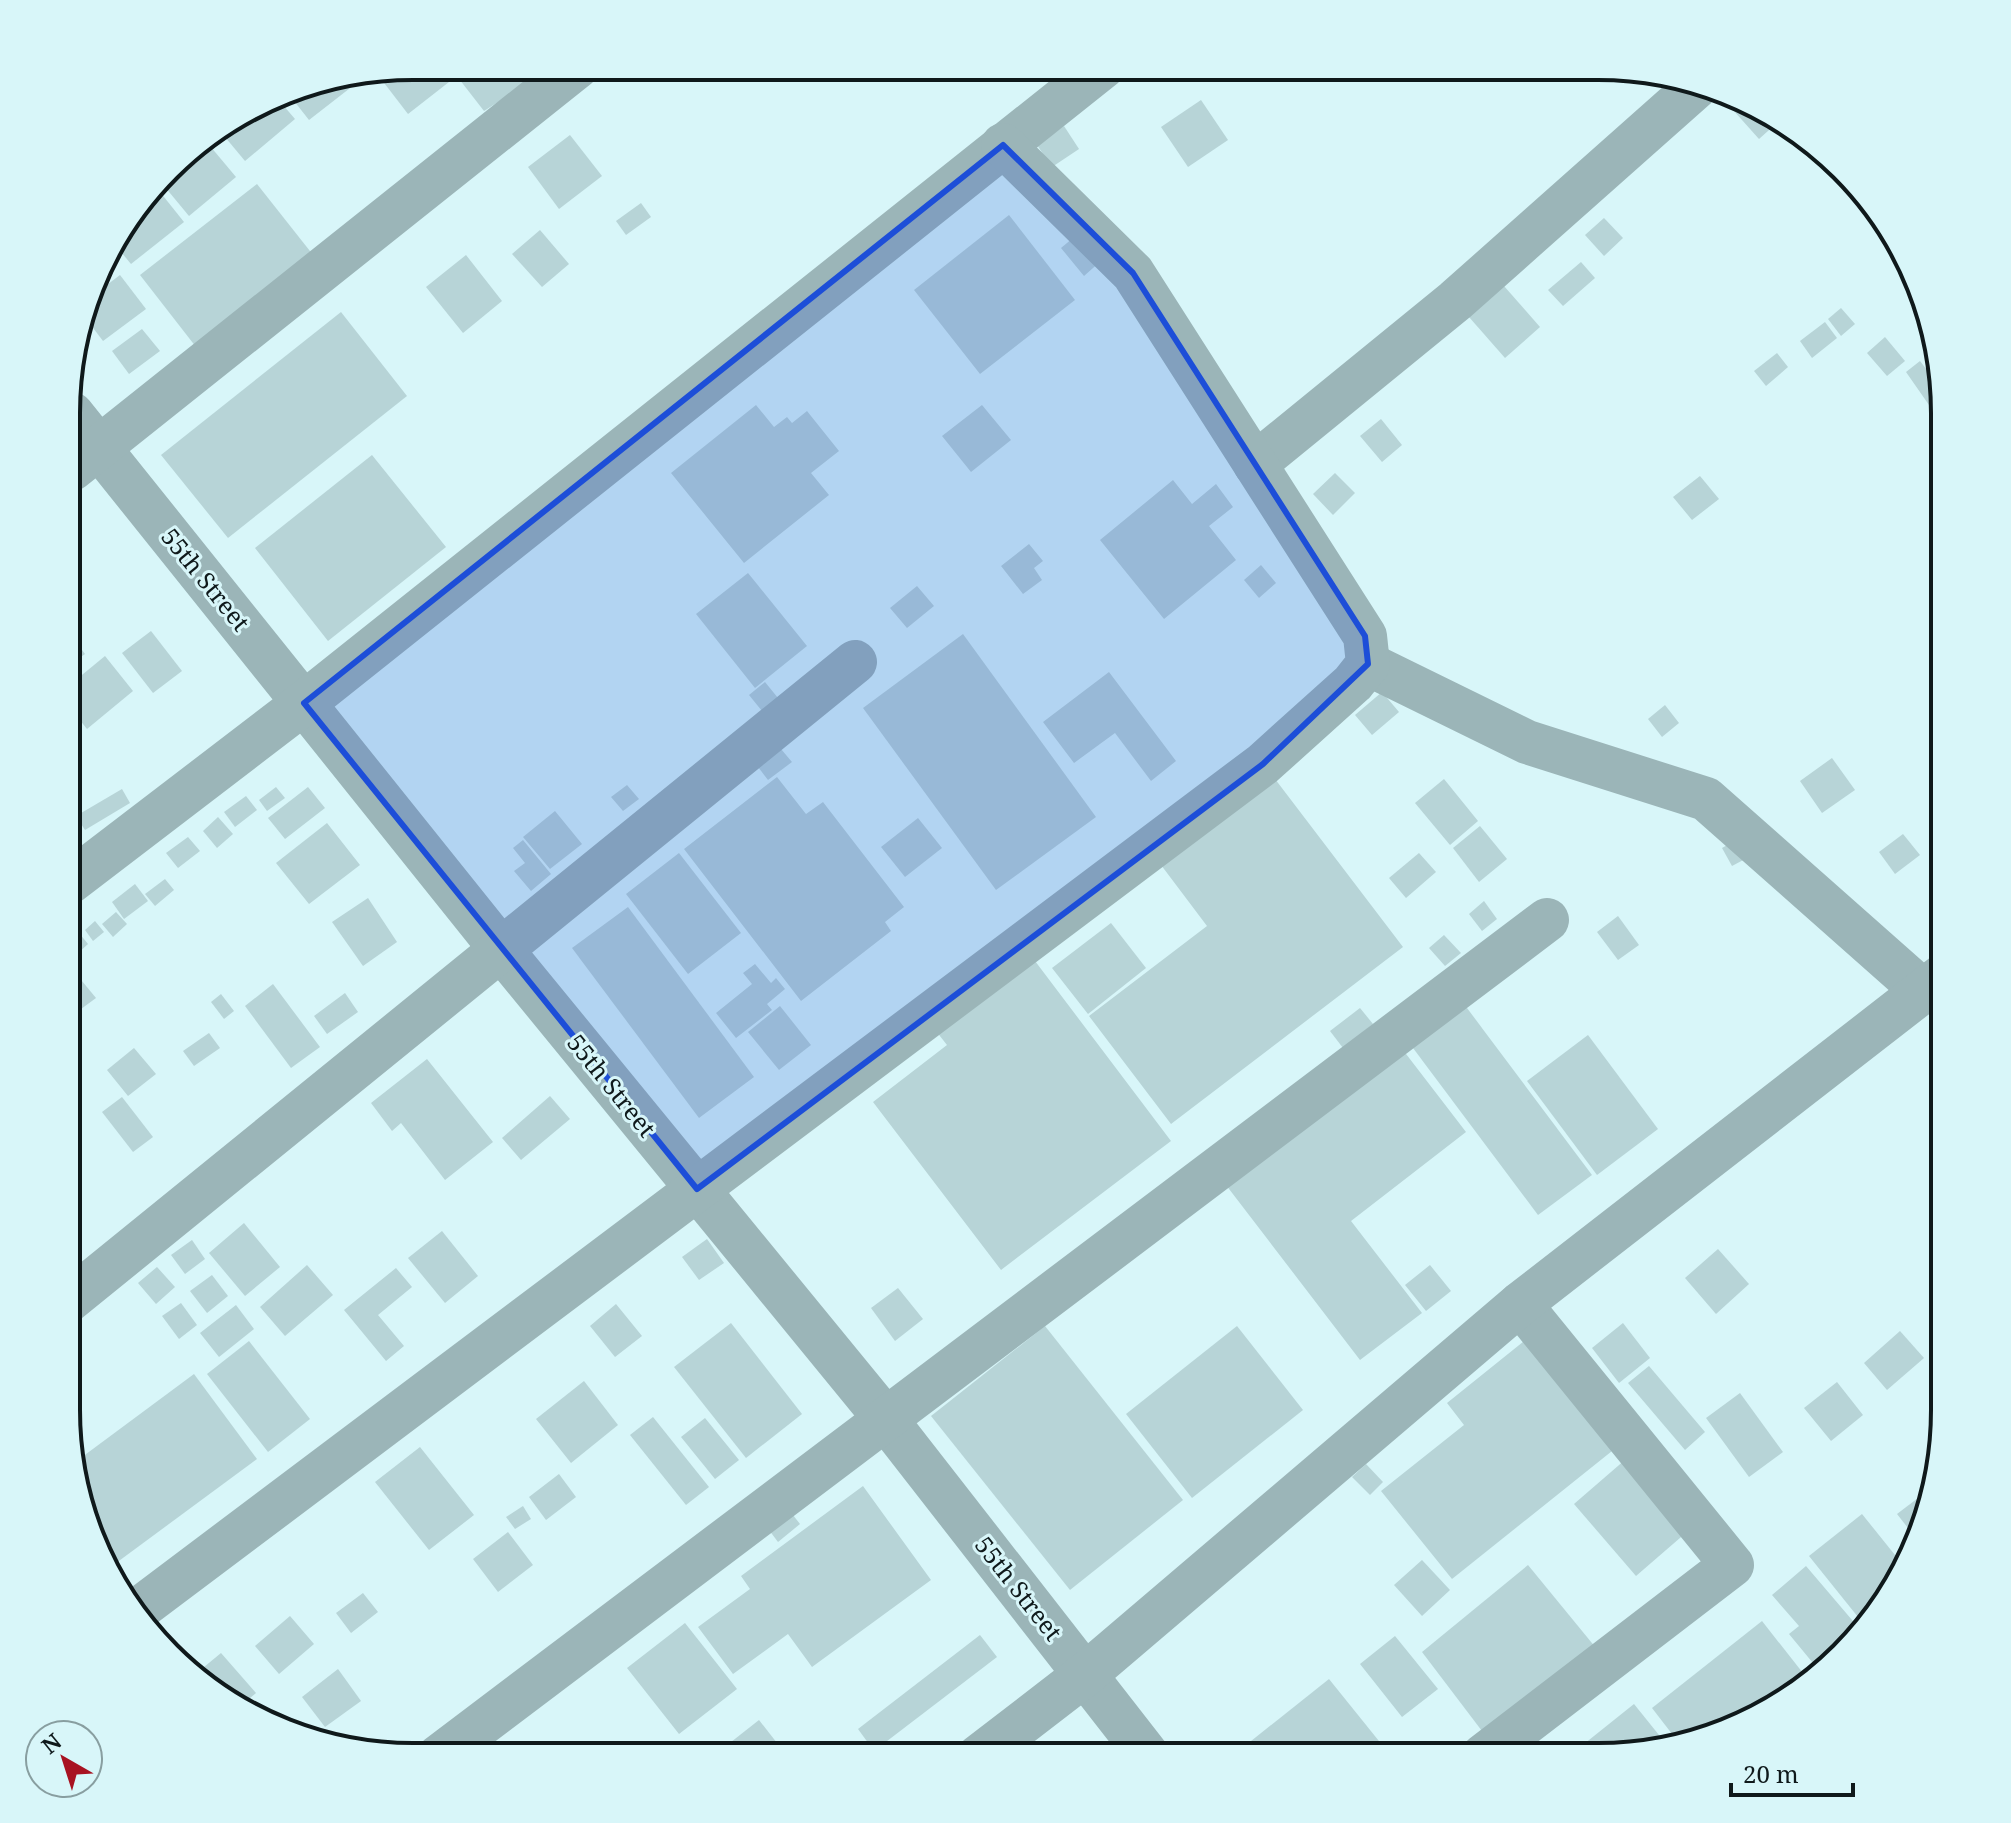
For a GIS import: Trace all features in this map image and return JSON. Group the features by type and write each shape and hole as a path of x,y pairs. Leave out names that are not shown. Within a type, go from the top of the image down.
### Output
{"street":[{"path":"81,443 560,80"},
{"path":"80,874 304,703 1086,80"},
{"path":"1255,464 1455,301 1689,93"},
{"path":"144,1606 1263,764 1353,683 1368,664 1365,636 1133,273 1003,145"},
{"name":"55th Street","path":"81,443 304,703 884,1417 1139,1743"},
{"path":"80,1291 855,662"},
{"path":"1368,664 1527,742 1706,799 1931,981"},
{"path":"456,1743 884,1417 1547,920"},
{"path":"996,1743 1087,1673 1520,1304 1931,985"},
{"path":"1501,1743 1732,1565 1520,1304"}],"highlighted area":[{"path":"1003,145 1133,273 1365,636 1368,664 1263,764 697,1189 304,703"}],"building":[{"path":"448,80 449,82 408,114 383,82"},
{"path":"460,80 532,80 484,111"},
{"path":"354,85 309,120 295,102"},
{"path":"1201,100 1228,140 1188,167 1161,127"},
{"path":"284,106 295,119 245,161 226,138"},
{"path":"1730,107 1771,129 1759,139"},
{"path":"1064,126 1079,149 1052,167 1037,145"},
{"path":"570,135 602,176 559,209 528,167"},
{"path":"212,148 236,177 189,216 167,189"},
{"path":"257,184 321,265 203,356 140,275"},
{"path":"162,194 184,222 131,264 121,252"},
{"path":"641,203 651,217 626,235 616,221"},
{"path":"1009,215 1075,300 980,374 914,290"},
{"path":"1604,218 1623,238 1604,256 1585,235"},
{"path":"540,230 569,264 542,287 512,254"},
{"path":"1079,233 1102,260 1084,276 1061,248"},
{"path":"466,255 502,301 463,333 426,287"},
{"path":"1581,262 1595,278 1563,306 1548,290"},
{"path":"120,275 146,309 103,341 91,326 104,287"},
{"path":"1504,286 1540,327 1505,358 1469,317"},
{"path":"1841,308 1855,324 1841,336 1828,319"},
{"path":"341,312 407,396 228,538 161,455"},
{"path":"1825,322 1837,338 1812,358 1800,341"},
{"path":"142,329 160,351 129,374 112,351"},
{"path":"1885,337 1905,361 1887,376 1867,353"},
{"path":"1777,353 1788,367 1766,386 1754,371"},
{"path":"1920,361 1928,372 1929,405 1906,372"},
{"path":"756,405 774,427 787,417 792,423 807,411 839,451 811,473 829,495 744,563 671,473"},
{"path":"982,405 1011,440 971,472 942,436"},
{"path":"1381,419 1402,445 1382,462 1360,436"},
{"path":"372,455 446,547 328,641 255,548"},
{"path":"1335,473 1355,493 1333,515 1313,494"},
{"path":"1700,476 1719,499 1692,520 1673,497"},
{"path":"1173,480 1192,504 1216,484 1233,507 1209,526 1236,560 1164,619 1100,540"},
{"path":"1029,544 1043,561 1034,568 1042,580 1023,594 1001,566"},
{"path":"1261,565 1276,583 1259,598 1244,580"},
{"path":"748,573 807,646 755,688 696,614"},
{"path":"917,586 934,606 907,628 890,608"},
{"path":"151,631 182,671 153,693 122,653"},
{"path":"963,634 1096,817 996,890 863,708"},
{"path":"105,656 133,691 87,729 80,720 80,677"},
{"path":"1109,672 1176,761 1151,781 1115,733 1074,763 1043,722"},
{"path":"765,682 778,698 762,711 749,695"},
{"path":"1382,692 1399,712 1372,735 1355,715"},
{"path":"1665,705 1679,723 1662,737 1648,719"},
{"path":"781,749 792,762 768,780 758,767"},
{"path":"1832,758 1855,790 1822,813 1800,781"},
{"path":"1272,775 1403,947 1171,1124 1089,1016 1207,926 1158,861"},
{"path":"777,777 806,814 823,802 904,907 885,922 891,931 801,1001 684,849"},
{"path":"1444,779 1478,821 1450,845 1415,803"},
{"path":"627,785 639,799 623,811 611,797"},
{"path":"276,787 285,798 267,811 259,800"},
{"path":"308,787 325,808 285,839 268,818"},
{"path":"122,789 130,803 85,830 80,822 80,814"},
{"path":"246,796 257,810 235,827 224,812"},
{"path":"555,811 582,844 550,869 523,837"},
{"path":"218,817 233,834 217,848 203,831"},
{"path":"918,818 942,848 905,877 881,847"},
{"path":"327,823 360,865 309,904 276,863"},
{"path":"1480,826 1507,859 1479,882 1453,848"},
{"path":"1903,834 1920,855 1895,874 1879,852"},
{"path":"188,837 200,851 178,868 166,853"},
{"path":"523,840 551,874 531,891 514,871 525,863 513,848"},
{"path":"1736,840 1747,858 1732,866 1722,848"},
{"path":"679,853 741,933 688,974 626,894"},
{"path":"1419,853 1436,872 1406,898 1389,878"},
{"path":"165,879 174,890 155,906 145,894"},
{"path":"135,884 148,901 124,919 112,902"},
{"path":"368,898 397,942 363,966 332,922"},
{"path":"1484,901 1497,919 1482,931 1469,914"},
{"path":"628,907 754,1077 699,1118 572,948"},
{"path":"116,912 127,924 113,937 102,924"},
{"path":"1618,916 1639,945 1618,960 1597,932"},
{"path":"95,921 104,932 93,941 85,930"},
{"path":"1111,923 1146,968 1088,1014 1052,968"},
{"path":"80,934 88,944 80,951"},
{"path":"1444,935 1461,953 1445,966 1429,948"},
{"path":"1032,957 1171,1141 1001,1270 873,1102 947,1045 936,1031"},
{"path":"755,964 771,983 776,978 785,989 767,1004 772,1010 736,1038 716,1013 752,984 743,973"},
{"path":"80,979 96,998 80,1008"},
{"path":"273,984 320,1047 291,1068 245,1006"},
{"path":"345,993 358,1012 327,1034 314,1016"},
{"path":"221,994 234,1011 224,1019 211,1002"},
{"path":"1461,1000 1592,1175 1538,1215 1407,1040"},
{"path":"780,1006 811,1045 779,1070 748,1032"},
{"path":"1360,1008 1373,1024 1343,1048 1330,1031"},
{"path":"209,1033 220,1048 194,1066 183,1051"},
{"path":"1588,1035 1658,1129 1597,1175 1527,1081"},
{"path":"134,1048 156,1074 128,1096 107,1070"},
{"path":"1403,1050 1466,1132 1351,1221 1422,1313 1360,1360 1226,1185"},
{"path":"427,1059 493,1142 445,1180 401,1123 392,1131 371,1103"},
{"path":"550,1096 570,1119 521,1160 502,1138"},
{"path":"122,1097 153,1137 133,1152 102,1112"},
{"path":"244,1223 280,1267 245,1296 209,1253"},
{"path":"442,1231 478,1276 445,1303 408,1258"},
{"path":"707,1239 724,1263 699,1280 682,1257"},
{"path":"192,1240 205,1259 185,1274 171,1255"},
{"path":"1718,1249 1749,1284 1716,1314 1685,1278"},
{"path":"307,1265 333,1295 285,1336 260,1307"},
{"path":"1430,1265 1451,1291 1426,1311 1405,1285"},
{"path":"157,1267 175,1287 156,1304 138,1283"},
{"path":"396,1268 412,1287 378,1315 404,1346 386,1361 344,1310"},
{"path":"212,1275 228,1296 207,1313 190,1291"},
{"path":"898,1288 923,1319 895,1341 871,1308"},
{"path":"181,1303 197,1325 179,1339 162,1316"},
{"path":"616,1304 642,1336 615,1357 590,1326"},
{"path":"236,1305 254,1329 219,1357 200,1333"},
{"path":"731,1323 802,1414 746,1458 674,1367"},
{"path":"1623,1323 1650,1358 1619,1383 1592,1348"},
{"path":"1045,1326 1183,1500 1070,1590 931,1416"},
{"path":"1237,1326 1303,1410 1192,1498 1126,1414"},
{"path":"1900,1331 1924,1358 1887,1390 1864,1363"},
{"path":"1529,1337 1617,1447 1452,1579 1381,1491 1464,1425 1447,1403"},
{"path":"249,1341 310,1419 268,1452 207,1374"},
{"path":"1649,1366 1705,1432 1685,1450 1628,1383"},
{"path":"194,1374 257,1459 117,1563 91,1496 83,1456"},
{"path":"584,1381 618,1425 571,1463 536,1419"},
{"path":"1837,1382 1863,1415 1831,1441 1804,1408"},
{"path":"1740,1393 1783,1452 1749,1477 1706,1418"},
{"path":"653,1417 709,1487 686,1505 630,1435"},
{"path":"705,1418 739,1460 715,1479 681,1437"},
{"path":"420,1447 474,1515 429,1550 375,1482"},
{"path":"1626,1459 1688,1531 1636,1576 1574,1504"},
{"path":"1366,1464 1383,1482 1370,1495 1352,1477"},
{"path":"559,1474 576,1497 546,1520 529,1497"},
{"path":"863,1486 931,1580 812,1667 788,1634 733,1674 698,1627 750,1589 741,1576"},
{"path":"1920,1497 1909,1529 1897,1514"},
{"path":"785,1505 800,1524 778,1542 763,1522"},
{"path":"523,1506 531,1519 515,1529 506,1517"},
{"path":"1862,1514 1897,1558 1858,1617 1809,1556"},
{"path":"508,1532 533,1565 498,1592 473,1559"},
{"path":"1422,1560 1450,1590 1422,1616 1394,1585"},
{"path":"1528,1565 1596,1648 1485,1735 1422,1652"},
{"path":"1806,1566 1854,1623 1814,1664 1789,1634 1799,1626 1772,1595"},
{"path":"363,1593 378,1612 351,1633 336,1613"},
{"path":"290,1616 314,1644 279,1674 255,1646"},
{"path":"1762,1621 1803,1673 1746,1709 1673,1735 1652,1708"},
{"path":"685,1623 737,1689 679,1734 627,1668"},
{"path":"980,1635 997,1657 884,1743 868,1743 858,1729"},
{"path":"1395,1636 1438,1689 1402,1717 1360,1664"},
{"path":"221,1653 256,1693 248,1699 203,1668"},
{"path":"338,1669 361,1701 325,1727 302,1697"},
{"path":"1329,1679 1381,1743 1249,1743"},
{"path":"1634,1704 1661,1737 1620,1742 1585,1743"},
{"path":"759,1720 777,1743 730,1743"}]}
